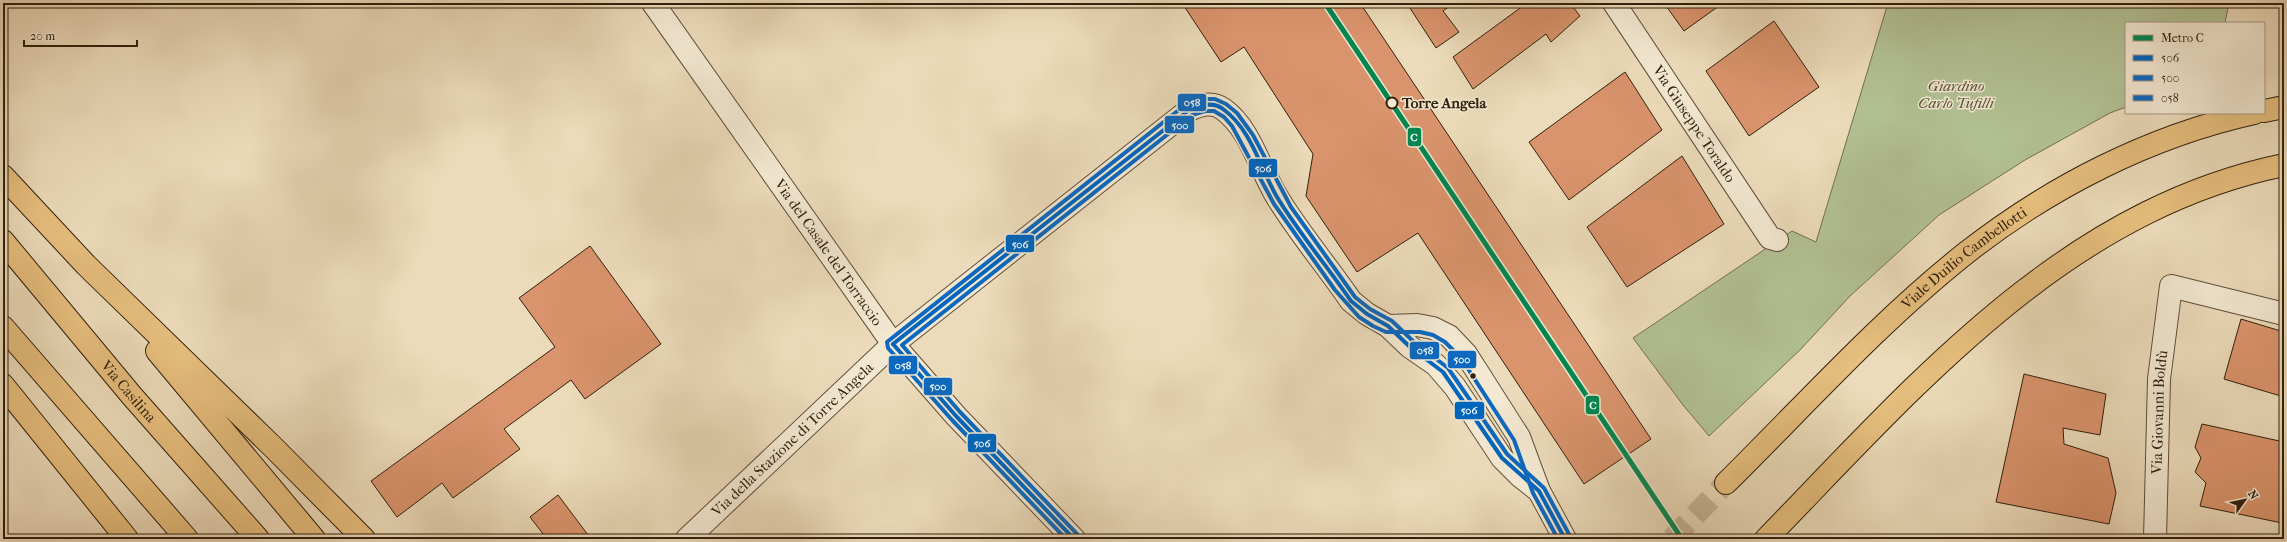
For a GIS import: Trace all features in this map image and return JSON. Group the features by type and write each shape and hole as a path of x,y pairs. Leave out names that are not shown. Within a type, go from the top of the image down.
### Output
{"main road":[{"path":"2265,111 2284,106"},
{"name":"Viale Duilio Cambellotti","path":"1726,483 1908,304 1967,253 2009,222 2122,158 2188,131 2250,114"},
{"path":"1766,539 1964,340 2039,278 2128,221 2162,205 2207,187 2284,164"},
{"path":"3,176 86,265 274,448 364,539"},
{"name":"Via Casilina","path":"3,241 147,414 258,539"},
{"path":"86,265 271,490 314,539"},
{"path":"3,327 187,539"},
{"path":"3,385 127,539"}],"street":[{"name":"Via del Casale del Torraccio","path":"652,3 893,344 956,416 1074,539"},
{"name":"Via Giuseppe Toraldo","path":"1614,3 1770,238 1777,240"},
{"name":"Via della Stazione di Torre Angela","path":"687,539 893,344 1188,110 1200,105 1210,104 1221,107 1230,114 1242,131 1277,196 1351,301 1367,314 1388,326"},
{"name":"Via Giovanni Boldù","path":"2155,539 2159,379 2171,286 2284,314"},
{"path":"1388,326 1417,325 1433,328 1449,336 1457,343 1479,372 1519,437 1539,491 1565,539"},
{"path":"1388,326 1410,347 1436,365 1443,372 1512,470 1539,491"}],"green space":[{"name":"Giardino Carlo Tufilli","path":"1888,3 2229,3 2225,22 2125,22 2125,107 2110,113 2025,160 1939,215 1850,296 1800,350 1709,436 1683,405 1633,338 1792,231 1816,242"}],"building":[{"name":"Torre Angela","path":"1182,3 1360,3 1651,439 1584,484 1418,233 1357,272 1306,196 1313,154 1244,47 1221,62"},
{"path":"1411,3 1454,3 1443,11 1459,32 1436,48 1408,5"},
{"path":"1527,3 1570,3 1580,16 1551,42 1546,34 1473,89 1453,57"},
{"path":"1664,3 1723,3 1684,31"},
{"path":"1774,21 1819,87 1749,136 1706,71"},
{"path":"1625,72 1662,130 1569,200 1529,142"},
{"path":"1682,156 1724,224 1627,287 1587,227"},
{"path":"590,246 661,344 585,399 571,380 504,429 520,449 453,498 442,483 397,517 371,481 555,347 519,298"},
{"path":"2241,319 2284,332 2284,397 2224,379"},
{"path":"2024,374 2106,394 2100,435 2063,428 2064,444 2108,458 2116,493 2109,524 1996,502"},
{"path":"2202,424 2284,442 2284,516 2282,523 2200,506 2206,483 2195,472 2201,458 2195,447"},
{"path":"558,495 591,539 547,539 530,517"}],"tunnel":[{"path":"1672,539 1726,483"}],"metro line":[{"name":"C","path":"1325,3 1682,539"}],"transit line":[{"name":"058","path":"1066,539 952,420 888,348 887,342 1185,105 1201,99 1215,99 1226,104 1237,113 1253,135 1291,207 1355,297 1370,309 1392,321 1414,342 1448,368 1507,454 1544,488 1570,536"},
{"name":"506","path":"893,344 1189,110 1202,105 1215,105 1223,109 1233,118 1248,138 1271,186 1294,224 1351,301 1367,314 1388,326 1410,347 1443,372 1502,458 1539,491 1565,539"},
{"name":"500","path":"1078,535 960,412 902,345 1192,115 1205,111 1214,111 1224,117 1232,126 1274,204 1335,290 1359,317 1386,332 1420,332 1433,335 1445,342 1461,358 1514,440 1533,493 1558,539"},
{"name":"506","path":"893,344 956,416 1074,539"}],"place":[{"name":"Torre Angela","path":"1392,103"}]}
